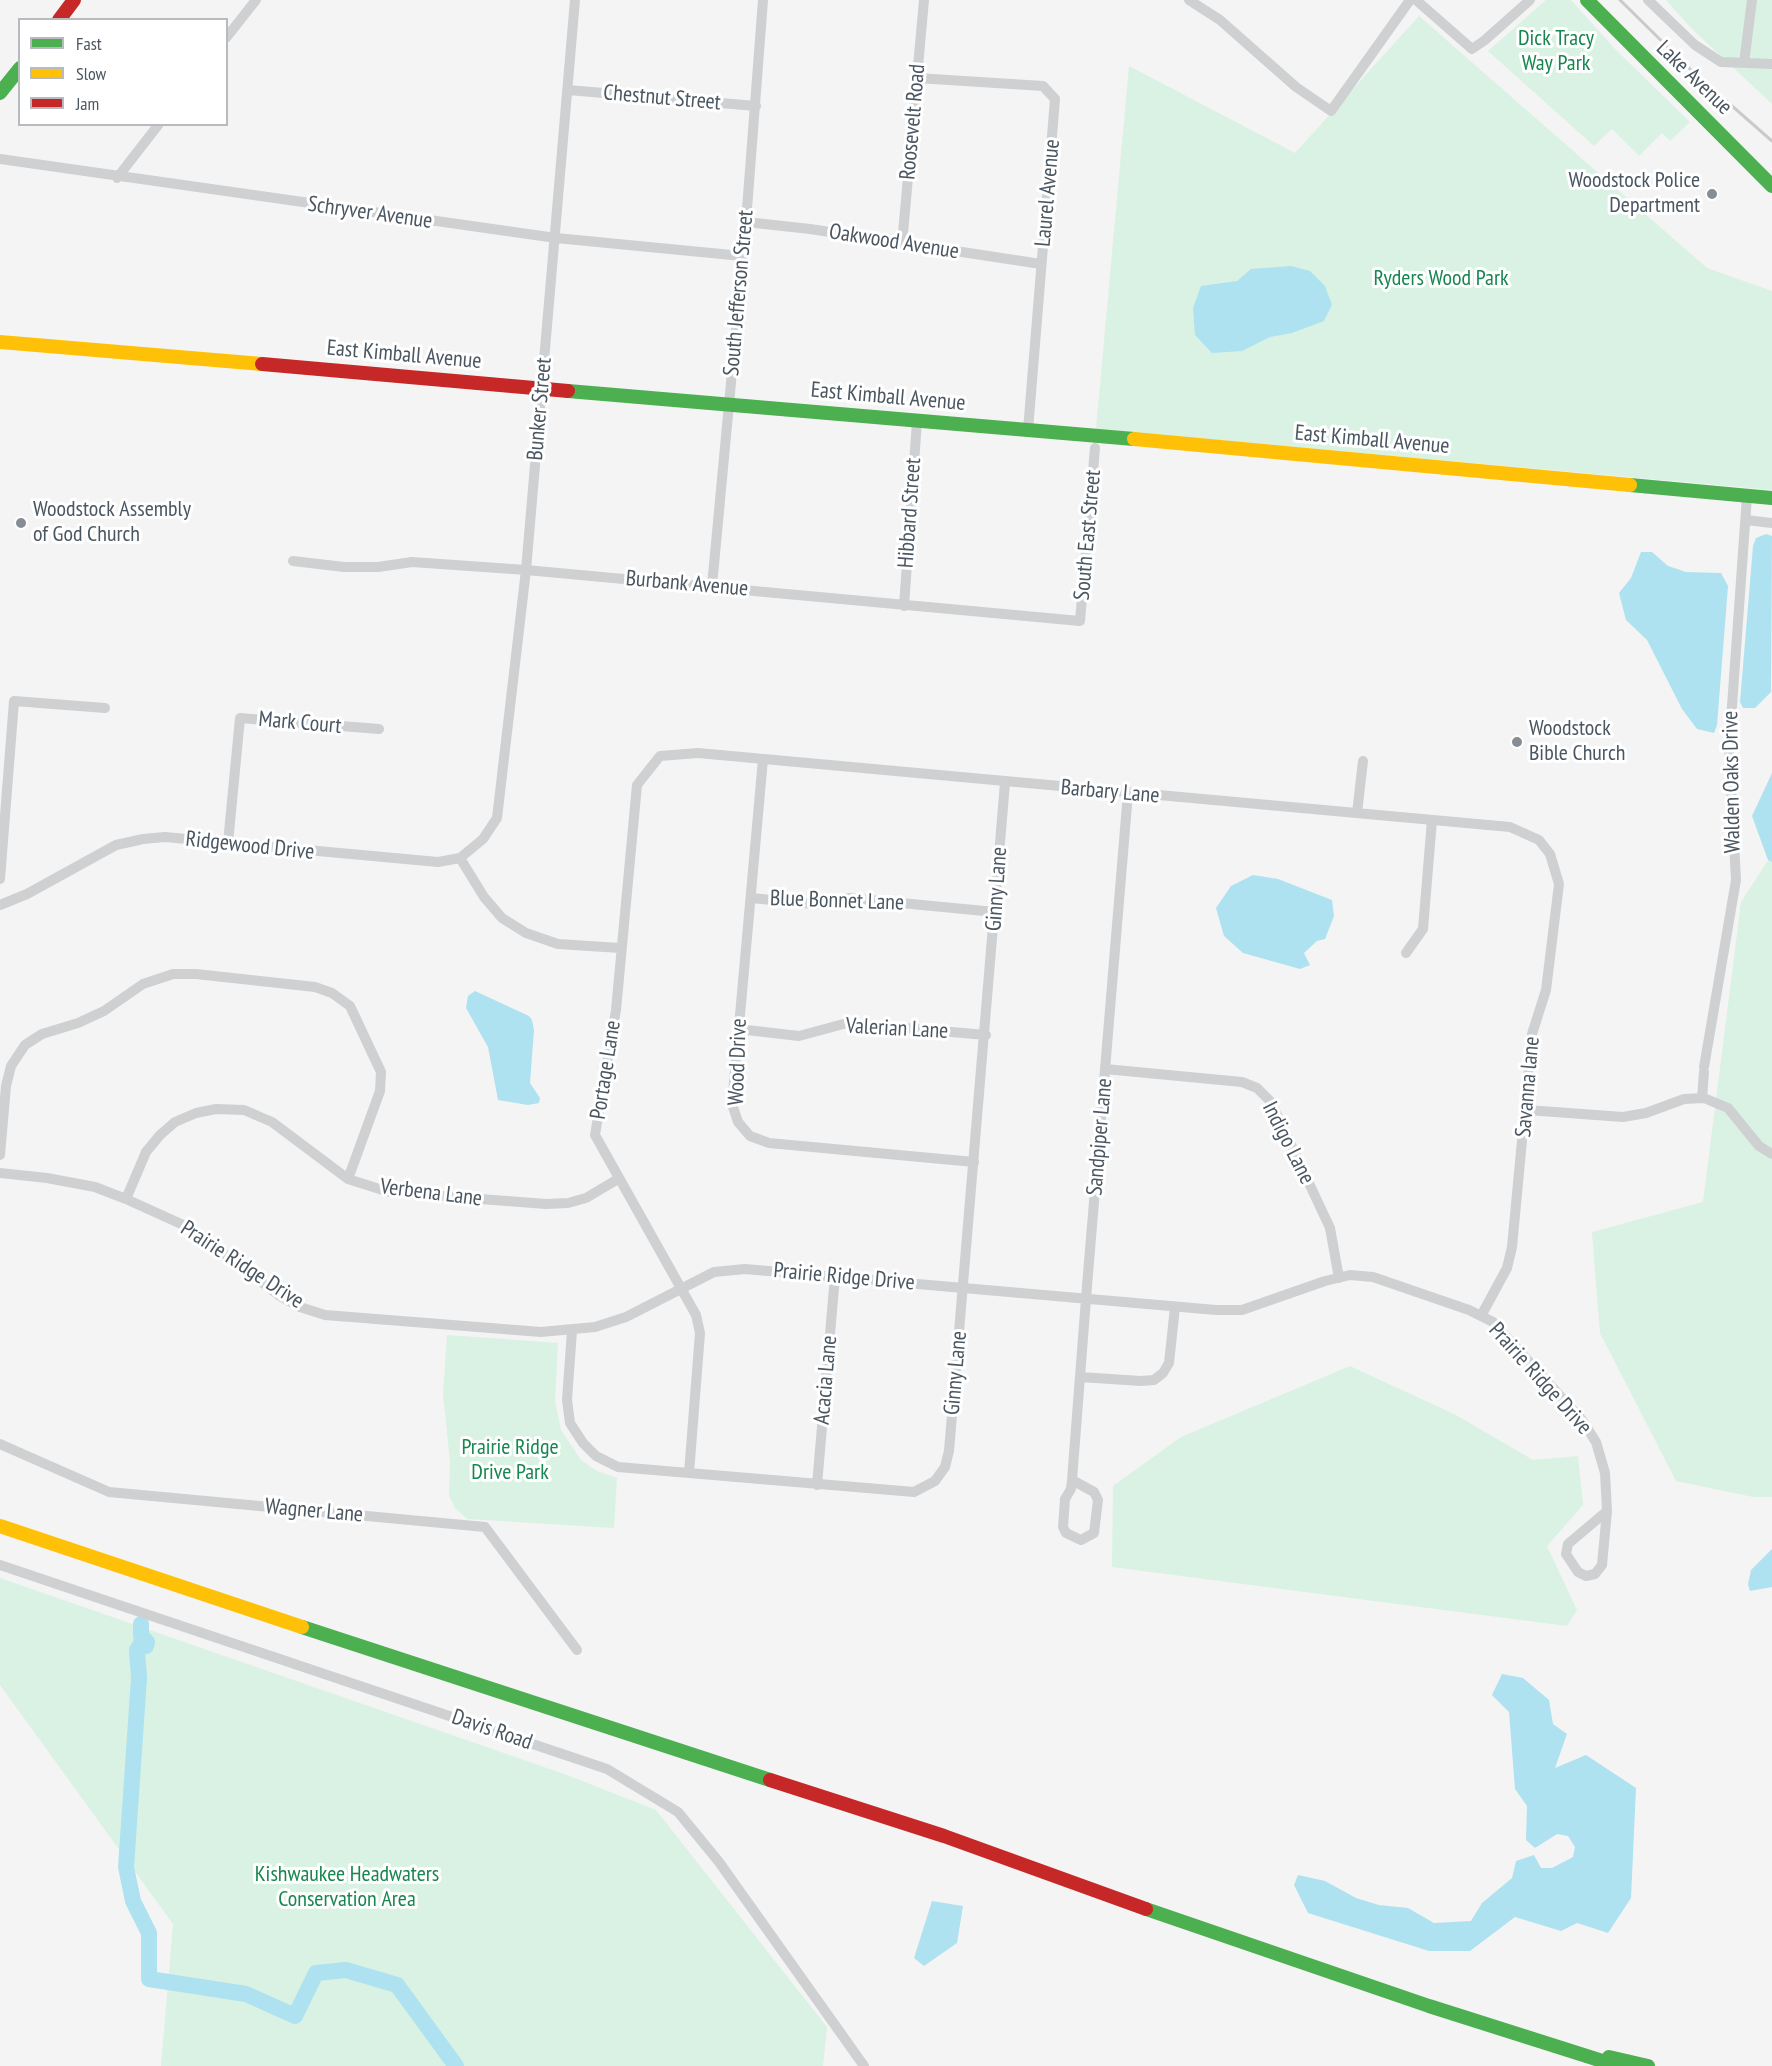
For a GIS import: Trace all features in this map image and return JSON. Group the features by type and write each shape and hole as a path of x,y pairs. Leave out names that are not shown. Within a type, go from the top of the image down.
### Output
{"street":[{"path":"60,18 74,0"},
{"path":"228,35 256,0"},
{"name":"Bunker Street","path":"460,858 483,839 497,818 525,570 556,238 575,0"},
{"name":"South Jefferson Street","path":"712,586 746,222 763,0"},
{"name":"Roosevelt Road","path":"902,244 924,0"},
{"path":"1190,0 1220,20 1296,87 1331,111 1410,0"},
{"path":"1416,0 1472,49 1530,0"},
{"name":"Lake Avenue","path":"1587,0 1772,186"},
{"path":"1648,0 1695,45 1721,62 1772,64"},
{"path":"1744,63 1752,0"},
{"path":"0,92 18,70"},
{"name":"Laurel Avenue","path":"917,78 1043,86 1055,99 1028,430"},
{"name":"Chestnut Street","path":"568,90 756,106"},
{"path":"117,178 157,126"},
{"name":"Schryver Avenue","path":"0,159 117,178 556,238 742,256"},
{"name":"Oakwood Avenue","path":"746,222 778,224 1041,264"},
{"name":"East Kimball Avenue","path":"0,342 1028,430 1772,498"},
{"name":"Hibbard Street","path":"904,606 916,421"},
{"name":"South East Street","path":"1080,621 1095,448"},
{"name":"Walden Oaks Drive","path":"1702,1098 1704,1070 1736,880 1729,748 1747,496"},
{"path":"1746,520 1772,523"},
{"name":"Burbank Avenue","path":"293,561 344,567 378,567 412,562 525,570 1080,621"},
{"path":"0,879 14,701 105,708"},
{"name":"Mark Court","path":"228,843 240,718 379,729"},
{"name":"Barbary Lane","path":"660,756 698,753 1005,783 1510,827 1539,840 1550,854"},
{"name":"Portage Lane","path":"660,756 637,785 616,1010 595,1135 696,1315 700,1334 689,1473"},
{"name":"Wood Drive","path":"763,759 732,1104 738,1122 750,1136 769,1143 974,1162"},
{"path":"1357,813 1363,761"},
{"name":"Ginny Lane","path":"572,1331 567,1400 570,1423 583,1443 596,1456 618,1467 914,1492 935,1481 945,1467 949,1451 986,1035 1005,783"},
{"name":"Sandpiper Lane","path":"1072,1480 1094,1492 1098,1500 1094,1533 1081,1540 1066,1533 1063,1527 1065,1499 1071,1489 1072,1480 1128,793"},
{"path":"1406,953 1423,929 1432,820"},
{"name":"Ridgewood Drive","path":"0,905 27,894 116,845 165,837 409,861 438,862 460,858"},
{"name":"Savanna lane","path":"1481,1316 1507,1268 1512,1247 1527,1110 1532,1034 1546,990 1559,884 1550,854"},
{"path":"460,858 484,897 502,918 526,933 558,944 620,948"},
{"name":"Blue Bonnet Lane","path":"751,898 813,904 849,897 995,912"},
{"path":"0,1155 10,1066 25,1045 42,1034 104,1011 143,984 173,975 196,974 315,987 332,993 350,1006 381,1072 380,1091 348,1179"},
{"name":"Valerian Lane","path":"738,1029 799,1036 847,1023 986,1035"},
{"name":"Indigo Lane","path":"1105,1069 1242,1082 1257,1088 1271,1102 1330,1227 1340,1278"},
{"path":"1527,1110 1623,1117 1646,1113 1684,1099 1702,1098 1728,1108 1758,1146 1772,1154"},
{"name":"Verbena Lane","path":"126,1199 146,1152 160,1135 175,1122 196,1113 216,1109 244,1110 272,1122 348,1179 389,1192 546,1204 568,1203 586,1198 618,1179"},
{"name":"Prairie Ridge Drive","path":"0,1173 85,1185 126,1199 190,1228 280,1296 300,1307 325,1315 541,1332 572,1331 626,1317 714,1272 745,1269 1242,1310 1350,1275 1373,1277 1493,1322 1582,1420 1596,1442 1605,1473 1607,1511 1602,1565 1595,1574 1586,1576 1578,1572 1566,1554 1568,1544 1607,1511"},
{"name":"Acacia Lane","path":"817,1485 835,1276"},
{"path":"1080,1377 1141,1382 1154,1380 1170,1363 1175,1306"},
{"name":"Wagner Lane","path":"0,1443 109,1492 485,1527 577,1650"},
{"path":"0,1526 586,1721 944,1836 1108,1896 1407,1999 1618,2066"},
{"name":"Davis Road","path":"0,1565 607,1769 678,1812 719,1862 864,2066"},
{"path":"1558,2046 1648,2066"}],"green space":[{"name":"Dick Tracy Way Park","path":"1546,0 1571,0 1615,49 1690,122 1670,141 1662,133 1639,156 1612,129 1594,146 1488,51"},
{"path":"1666,0 1772,0 1772,104 1691,28"},
{"name":"Ryders Wood Park","path":"1419,16 1707,268 1772,291 1772,490 1096,429 1129,66 1295,153"},
{"path":"1772,854 1772,1497 1753,1497 1676,1481 1600,1333 1592,1232 1703,1202 1741,902"},
{"name":"Prairie Ridge Drive Park","path":"447,1335 558,1343 555,1401 561,1430 581,1460 597,1471 617,1478 614,1528 467,1519 455,1508 449,1496 450,1462 443,1394"},
{"path":"1350,1366 1456,1415 1533,1460 1578,1456 1583,1505 1547,1546 1577,1610 1567,1626 1112,1567 1113,1486 1181,1437"},
{"name":"Kishwaukee Headwaters Conservation Area","path":"0,1578 567,1775 656,1810 827,2027 823,2066 161,2066 173,1924 0,1685"}],"water":[{"path":"1291,266 1310,271 1325,286 1332,305 1324,321 1292,333 1270,337 1242,351 1212,353 1195,335 1193,308 1201,286 1237,281 1251,269"},
{"path":"1766,534 1772,536 1771,692 1755,708 1743,708 1740,702 1753,546 1756,538"},
{"path":"1641,552 1652,552 1668,566 1686,572 1721,573 1728,586 1717,725 1714,733 1697,729 1682,709 1647,640 1626,620 1619,593 1631,578"},
{"path":"1772,773 1772,862 1768,860 1752,816"},
{"path":"1253,875 1278,879 1332,900 1334,916 1325,939 1317,941 1304,953 1310,965 1300,969 1243,953 1224,936 1216,908 1231,886"},
{"path":"475,991 529,1016 532,1020 534,1030 530,1083 540,1098 539,1103 528,1105 498,1100 488,1047 466,1008 468,996"},
{"path":"1772,1549 1772,1587 1750,1591 1748,1584 1751,1570"},
{"path":"1502,1674 1523,1678 1549,1700 1553,1724 1567,1734 1555,1768 1586,1755 1636,1788 1631,1898 1608,1933 1577,1923 1561,1931 1515,1917 1470,1951 1429,1951 1308,1913 1294,1885 1298,1875 1325,1881 1356,1898 1379,1905 1408,1908 1434,1923 1471,1921 1482,1903 1512,1878 1516,1861 1534,1855 1541,1868 1552,1868 1573,1857 1575,1847 1568,1836 1557,1834 1535,1848 1526,1840 1527,1806 1515,1789 1509,1712 1492,1695"},
{"path":"932,1901 963,1906 957,1943 924,1966 914,1958"}],"waterway":[{"path":"141,1624 141,1636 147,1642 146,1646 140,1645 137,1650 139,1678 126,1867 133,1901 149,1933 149,1979 246,1994 295,2016 316,1973 346,1970 397,1985 456,2066"}],"railway":[{"path":"1620,0 1690,69 1772,141"}],"traffic: fast":[{"path":"1587,0 1772,186"},
{"path":"0,93 18,70"},
{"path":"568,391 1134,439"},
{"path":"1630,485 1772,498"},
{"path":"302,1627 770,1780"},
{"path":"1146,1909 1429,2006 1618,2066"},
{"path":"1609,2057 1648,2066"}],"traffic: slow":[{"path":"0,342 262,364"},
{"path":"1134,439 1630,485"},
{"path":"0,1526 302,1627"}],"traffic: jam":[{"path":"60,18 74,0"},
{"path":"262,364 568,391"},
{"path":"770,1780 944,1836 1146,1909"}],"place":[{"name":"Woodstock Police Department","path":"1712,194"},
{"name":"Woodstock Assembly of God Church","path":"21,523"},
{"name":"Woodstock Bible Church","path":"1517,742"}]}
